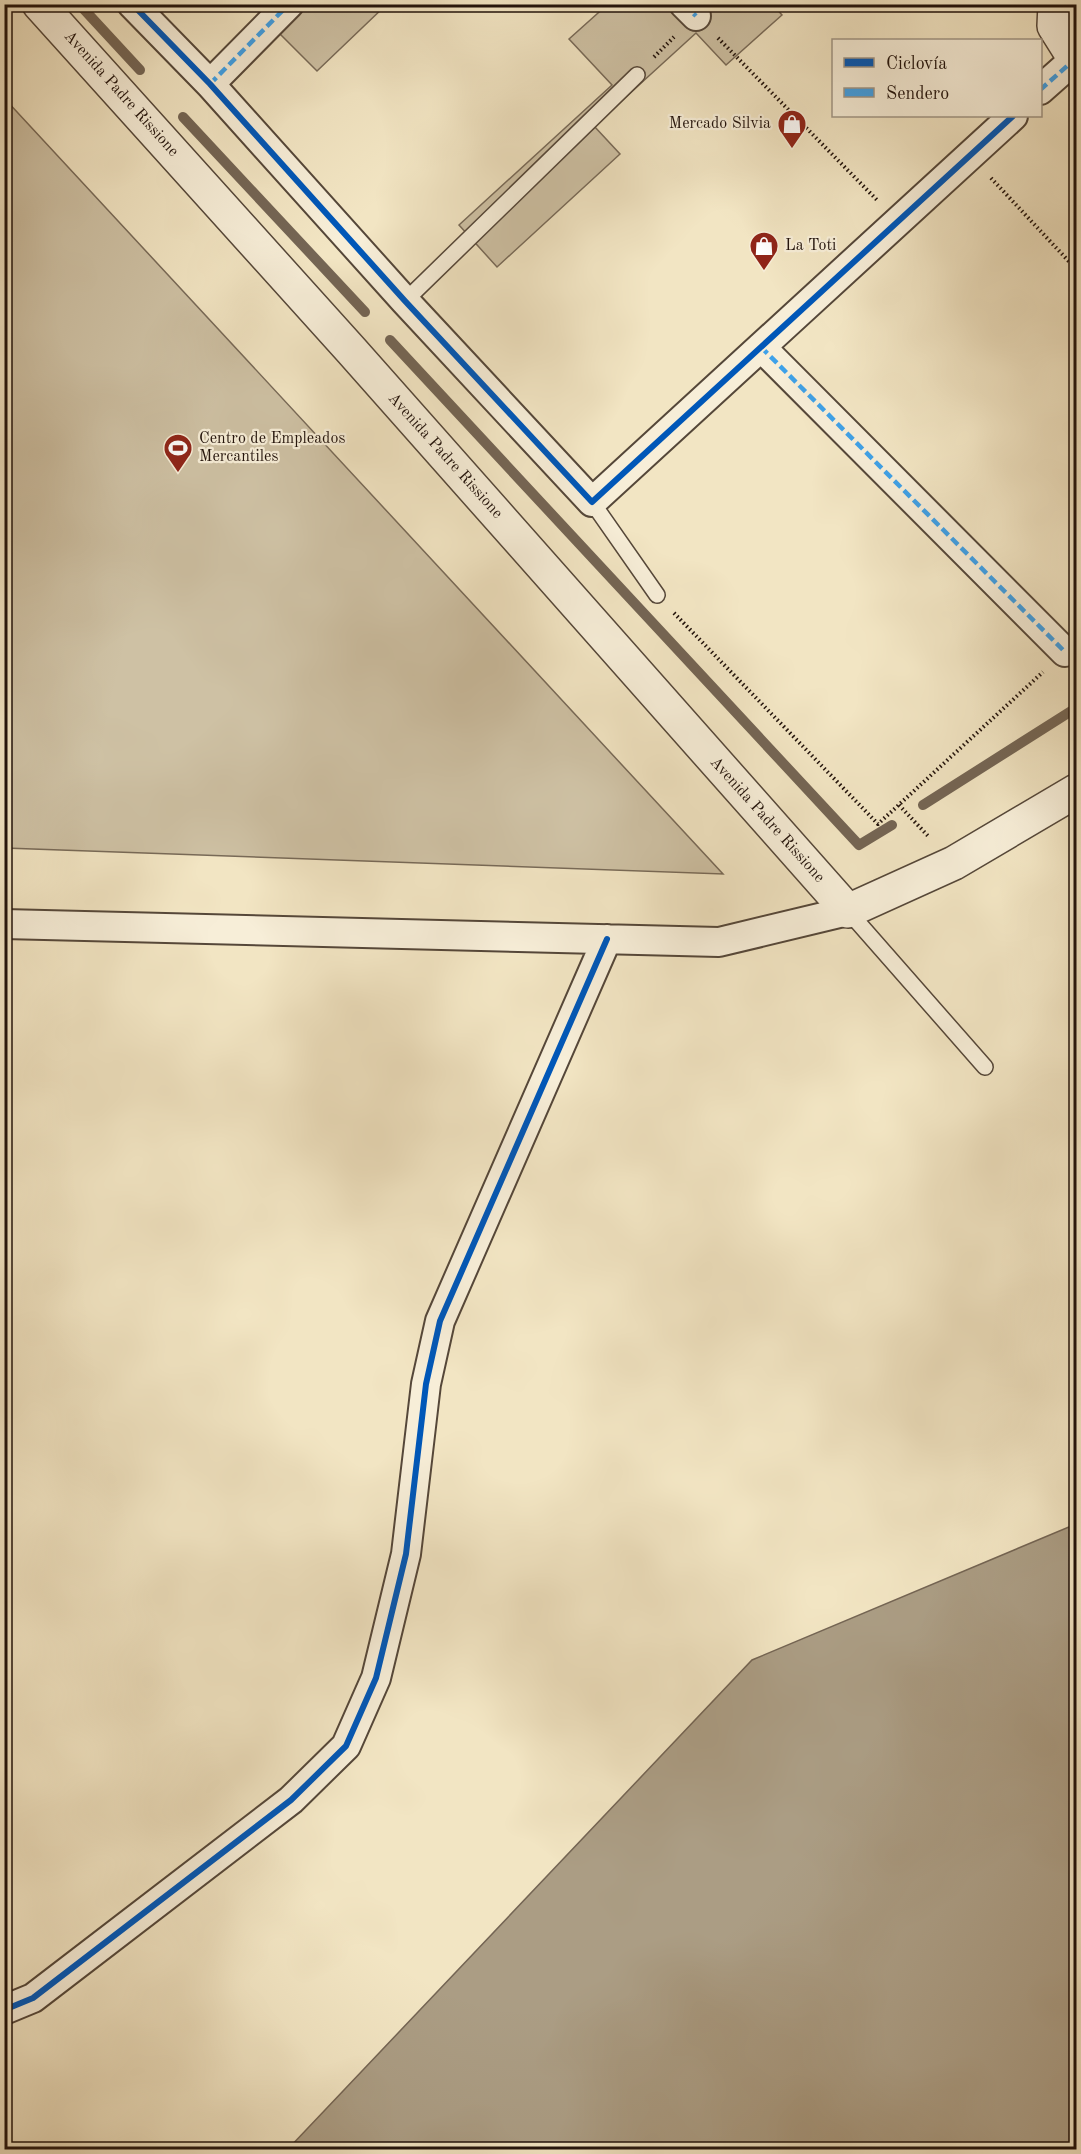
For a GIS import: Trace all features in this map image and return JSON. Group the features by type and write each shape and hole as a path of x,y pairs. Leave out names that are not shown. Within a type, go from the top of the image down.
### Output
{"street":[{"name":"Avenida Padre Rissione","path":"39,4 351,350 848,911"},
{"path":"132,4 210,84 405,301 592,502 1012,117"},
{"path":"210,84 289,4"},
{"path":"1042,89 1076,60 1054,26 1055,4"},
{"path":"761,347 1065,652"},
{"path":"4,924 719,942 848,911 954,863 1077,790"},
{"path":"4,2010 33,1998 291,1800 346,1746 376,1678 406,1554 426,1384 440,1321 607,939"}],"lane":[{"path":"405,301 637,75"},
{"path":"592,502 657,595"},
{"path":"848,911 985,1067"}],"path":[{"path":"637,75 690,10 898,221"},
{"path":"969,156 1077,269"},
{"path":"657,595 878,824 1065,652"},
{"path":"899,805 954,863"}],"shaded area":[{"path":"294,5 386,5 317,71 272,26"},
{"path":"607,5 773,5 782,15 726,65 696,33 594,126 620,154 497,267 459,225 612,85 569,39"},
{"name":"Centro de Empleados Mercantiles","path":"5,99 723,874 5,848"},
{"path":"1076,1524 1076,2149 288,2149 752,1660"}],"waterway":[{"path":"79,4 140,70"},
{"path":"183,117 365,312"},
{"path":"390,340 859,845 892,825"},
{"path":"923,805 1076,708"}],"marked path":[{"path":"210,84 289,4"},
{"path":"684,4 696,16"},
{"path":"1042,88 1075,59"},
{"path":"761,347 1065,652"}],"cycle path":[{"path":"132,4 210,84 405,301 592,502 1012,117"},
{"path":"4,2010 33,1998 291,1800 346,1746 376,1678 406,1554 426,1384 440,1321 607,939"}],"place":[{"name":"Mercado Silvia","path":"792,150"},
{"name":"La Toti","path":"764,272"},
{"name":"Centro de Empleados Mercantiles","path":"178,474"}]}
